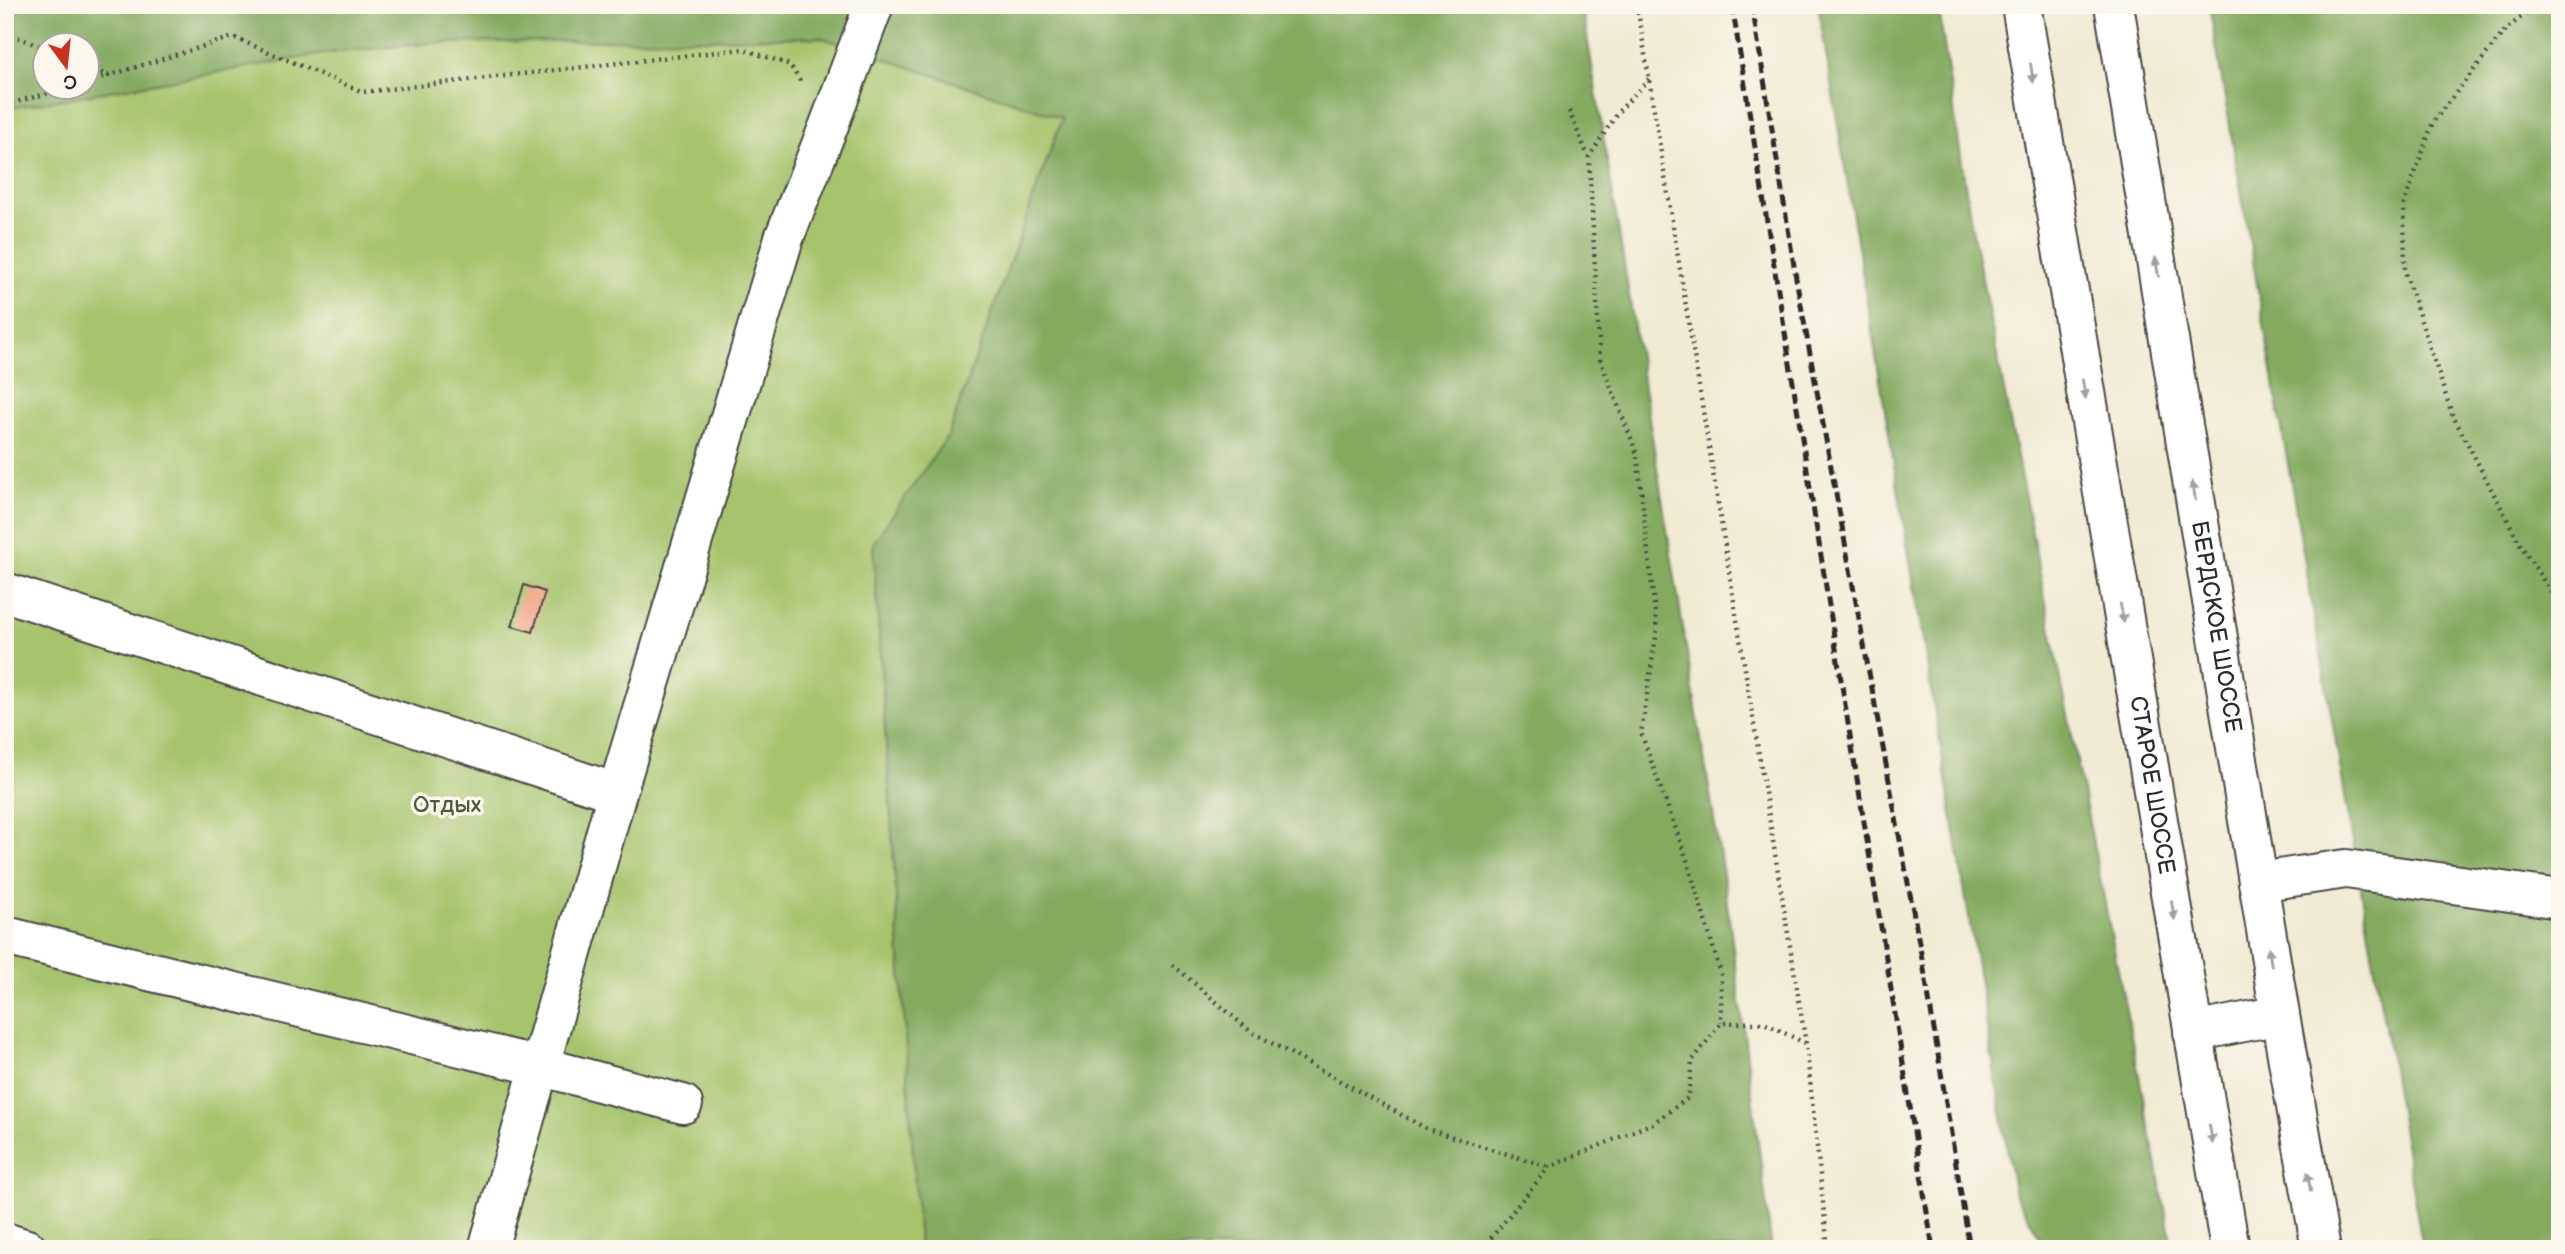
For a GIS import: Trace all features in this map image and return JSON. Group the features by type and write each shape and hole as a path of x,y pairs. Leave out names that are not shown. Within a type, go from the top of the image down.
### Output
{"main road":[{"path":"488,1249 617,793 784,238 874,5"},
{"name":"СТАРОЕ ШОССЕ","path":"2021,5 2230,1249"},
{"name":"БЕРДСКОЕ ШОССЕ","path":"2114,5 2321,1249"},
{"path":"5,592 617,793"},
{"path":"2258,881 2346,869 2560,899"},
{"path":"5,936 539,1066 683,1104"},
{"path":"2193,1032 2280,1015"},
{"path":"5,1242 27,1249"}],"path":[{"path":"1637,5 1806,1044 1828,1249"},
{"path":"2538,5 2506,29 2434,122 2404,204 2405,273 2452,414 2520,544 2560,606"},
{"path":"5,32 32,43"},
{"path":"102,78 233,37 363,92 743,48 790,65 829,125"},
{"path":"102,72 110,76"},
{"path":"1588,157 1618,111 1649,79"},
{"path":"5,105 32,98"},
{"path":"1482,1249 1549,1167 1653,1123 1688,1098 1692,1061 1721,1023 1721,974 1688,863 1641,733 1657,630 1637,454 1600,359 1588,157 1569,111"},
{"path":"1173,965 1250,1031 1427,1129 1549,1167"},
{"path":"1721,1023 1764,1023 1806,1044"}],"green space":[{"path":"5,5 1582,5 1725,887 1772,1249 927,1249 919,1246 873,543 948,436 1062,118 820,37 431,43 328,53 102,92 102,32 32,32 32,102 45,102 5,109"},
{"path":"1818,5 1938,5 1971,223 2173,1249 2047,1249 2015,1196"},
{"path":"2209,5 2560,5 2560,1249 2423,1249"},
{"name":"Отдых","path":"820,37 1062,118 948,436 873,544 919,1246 927,1249 5,1249 5,109 45,102 102,102 102,92 328,53 431,43"}],"building":[{"path":"524,585 545,592 533,632 512,626"}],"railway":[{"path":"1732,5 1933,1249"},
{"path":"1752,5 1796,278 1925,975 1970,1249"}]}
